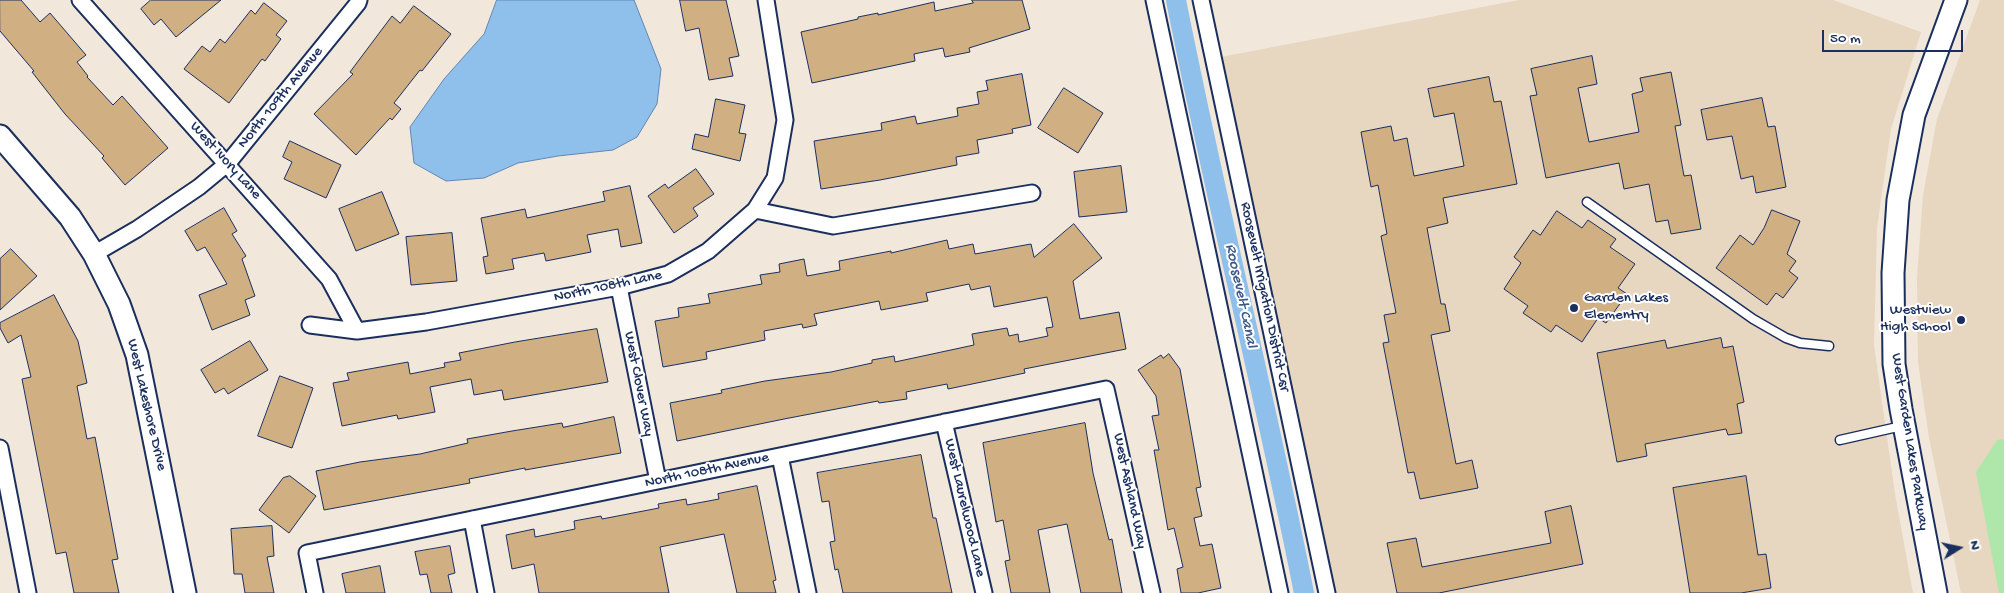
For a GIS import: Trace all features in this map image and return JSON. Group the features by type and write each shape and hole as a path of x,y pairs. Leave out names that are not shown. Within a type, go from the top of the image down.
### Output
{"street":[{"name":"West Ivory Lane","path":"80,0 228,163 329,279 357,331"},
{"name":"North 109th Avenue","path":"94,254 137,229 199,186 228,163 359,0"},
{"path":"766,0 786,120 775,178 755,210 833,226 1032,193"},
{"path":"1154,0 1280,593"},
{"name":"Roosevelt Irrigation District Csr","path":"1201,0 1327,593"},
{"name":"West Garden Lakes Parkway","path":"1936,593 1894,364 1892,332 1893,273 1898,200 1914,115 1956,0"},
{"name":"West Lakeshore Drive","path":"0,136 70,217 94,254 119,304 137,355 185,593"},
{"name":"North 108th Lane","path":"310,325 357,331 426,322 619,287 668,274 708,251 755,210"},
{"name":"West Clover Way","path":"619,287 658,481"},
{"name":"North 108th Avenue","path":"316,593 307,553 1106,389"},
{"name":"West Ashland Way","path":"1106,389 1152,593"},
{"name":"West Laurelwood Lane","path":"944,422 984,593"},
{"path":"0,448 28,593"},
{"path":"780,456 808,593"},
{"path":"472,519 486,593"}],"lane":[{"path":"1587,202 1753,319 1786,338 1800,343 1829,346"},
{"path":"1840,440 1904,426"}],"shaded area":[{"name":"Garden Lakes Elementry","path":"1519,0 1833,0 1921,32 1891,129 1877,228 1874,345 1895,494 1913,593 1334,593 1221,57"},
{"name":"Westview High School","path":"1980,0 2004,0 2004,593 1961,593 1929,438 1918,362 1917,278 1923,195 1937,119"}],"green space":[{"path":"2004,439 2004,593 1999,593 1976,472 1997,440"}],"water":[{"path":"497,0 634,0 661,69 657,104 637,137 613,150 558,156 518,163 484,178 446,181 414,163 410,127 444,79 484,34"}],"building":[{"path":"0,0 21,0 40,22 50,13 86,55 77,62 87,77 113,105 122,96 168,148 125,185 102,158 104,156 65,114 32,72 34,71 0,31"},
{"path":"151,0 221,0 176,37 161,19 154,25 141,9"},
{"path":"680,0 726,0 739,56 729,58 733,76 709,80 699,28 686,31"},
{"path":"972,0 1022,0 1030,29 969,48 970,52 945,57 943,48 914,54 915,61 812,83 801,32 858,19 858,17 878,13 878,15 934,2 935,11 973,3"},
{"path":"264,3 287,21 276,35 281,39 265,61 262,59 229,103 184,69 202,46 210,52 220,39 225,43 251,10 255,14"},
{"path":"414,6 451,34 394,103 401,109 392,120 390,118 356,155 314,114 353,74 350,72 392,16 400,23"},
{"path":"1592,56 1597,84 1578,88 1589,142 1639,132 1632,94 1643,91 1640,78 1671,72 1681,125 1675,126 1684,176 1691,175 1701,229 1671,234 1668,220 1656,222 1649,184 1624,189 1619,163 1546,178 1530,96 1537,95 1531,69"},
{"path":"1022,74 1031,125 1012,129 1013,133 977,140 979,153 956,157 957,165 821,189 814,141 882,130 881,123 915,116 917,124 958,116 957,108 979,104 977,92 988,90 986,81"},
{"path":"1489,77 1494,102 1501,101 1517,184 1443,198 1448,223 1427,228 1441,304 1445,304 1450,331 1431,335 1456,464 1472,460 1478,488 1420,499 1414,472 1408,473 1383,343 1389,342 1384,315 1396,313 1381,236 1387,234 1378,185 1371,187 1361,132 1391,126 1394,141 1407,138 1414,176 1464,166 1454,113 1434,117 1428,89"},
{"path":"1064,88 1103,113 1078,153 1038,128"},
{"path":"1762,98 1768,127 1775,126 1786,187 1756,193 1753,176 1741,179 1732,136 1707,140 1701,110"},
{"path":"716,99 745,105 739,133 746,134 740,161 692,149 695,134 708,137"},
{"path":"290,141 341,165 326,198 284,179 292,162 283,157"},
{"path":"1121,166 1127,212 1079,217 1074,172"},
{"path":"696,169 714,194 693,208 698,216 674,233 648,196 665,184 668,188"},
{"path":"630,186 642,243 621,247 618,229 587,235 591,252 546,261 544,253 512,259 514,269 486,274 483,257 488,256 481,218 525,209 527,218 605,201 603,192"},
{"path":"382,192 399,234 356,251 339,209"},
{"path":"224,208 237,231 232,234 246,256 242,259 255,296 245,300 250,315 212,330 199,295 227,284 205,247 197,251 185,231"},
{"path":"1772,210 1800,221 1787,254 1796,261 1789,271 1798,278 1783,298 1776,293 1767,305 1716,268 1740,235 1753,245 1764,228"},
{"path":"1557,211 1582,228 1588,220 1616,239 1610,247 1635,264 1618,288 1627,294 1606,323 1598,318 1582,342 1556,325 1551,332 1523,313 1528,306 1504,289 1521,263 1514,257 1533,230 1540,235"},
{"path":"1074,224 1102,258 1073,281 1080,319 1119,312 1126,349 1024,369 1025,373 948,389 947,384 906,392 907,399 879,403 878,401 677,441 670,403 722,393 721,390 765,381 831,372 872,363 872,360 894,356 895,362 974,345 972,334 1007,328 1009,336 1018,334 1019,342 1048,336 1046,328 1053,327 1047,297 994,307 990,286 971,290 969,284 926,293 928,301 881,310 879,301 814,314 817,325 803,328 802,324 764,331 765,340 706,352 707,359 663,367 655,321 679,317 678,308 710,303 708,294 762,284 760,275 780,272 779,264 804,259 807,276 840,270 839,261 891,251 891,253 947,240 949,249 973,244 975,254 1031,244 1034,257"},
{"path":"452,233 457,281 411,285 406,237"},
{"path":"11,249 37,276 0,310 0,259"},
{"path":"54,295 78,341 87,383 77,386 87,439 95,437 118,559 112,560 119,593 74,593 66,552 56,554 22,379 31,377 21,335 8,343 0,328 0,323"},
{"path":"597,329 608,382 504,400 502,390 474,395 471,379 430,387 435,412 398,419 397,415 342,426 333,383 349,380 347,373 408,362 410,374 445,367 444,363 461,360 459,353"},
{"path":"1721,338 1723,348 1733,346 1744,402 1737,404 1742,433 1728,435 1726,429 1645,444 1647,456 1617,462 1597,353 1665,340 1667,348"},
{"path":"250,341 268,370 228,394 224,388 215,393 201,370"},
{"path":"1169,354 1180,369 1201,487 1196,488 1202,516 1194,518 1200,546 1212,544 1221,588 1198,593 1181,593 1177,569 1183,567 1174,528 1168,530 1154,450 1159,450 1152,416 1159,415 1156,396 1138,370 1161,355 1163,358"},
{"path":"280,376 313,388 292,448 258,436"},
{"path":"614,417 621,453 525,470 525,468 469,479 470,483 324,510 316,471 360,462 420,454 468,443 467,439 562,423 563,427"},
{"path":"1085,423 1093,473 1109,540 1112,539 1122,593 1081,593 1067,524 1038,530 1050,593 1011,593 1005,561 1010,560 1003,520 996,522 983,443"},
{"path":"921,455 933,518 936,518 952,593 843,593 838,569 835,570 830,542 835,541 829,501 822,502 817,473"},
{"path":"290,476 316,496 289,533 259,510 283,478"},
{"path":"1746,476 1758,555 1766,554 1771,588 1741,593 1690,593 1673,488"},
{"path":"757,486 776,580 773,581 776,593 737,593 724,534 660,547 669,593 539,593 534,564 512,569 506,535 534,529 535,537 575,529 574,521 601,516 602,519 659,508 658,504 686,499 687,505 719,499 718,494"},
{"path":"1571,506 1583,564 1439,593 1397,593 1387,543 1416,538 1422,567 1551,543 1545,512"},
{"path":"272,526 274,556 267,557 274,593 245,593 242,574 234,574 231,529"},
{"path":"450,546 455,573 448,575 452,593 431,593 427,574 420,575 415,552"},
{"path":"380,566 385,593 346,593 342,574"}],"waterway":[{"name":"Roosevelt Canal","path":"1176,0 1304,593"}],"place":[{"name":"Garden Lakes Elementry","path":"1574,308"},
{"name":"Westview High School","path":"1961,320"}]}
